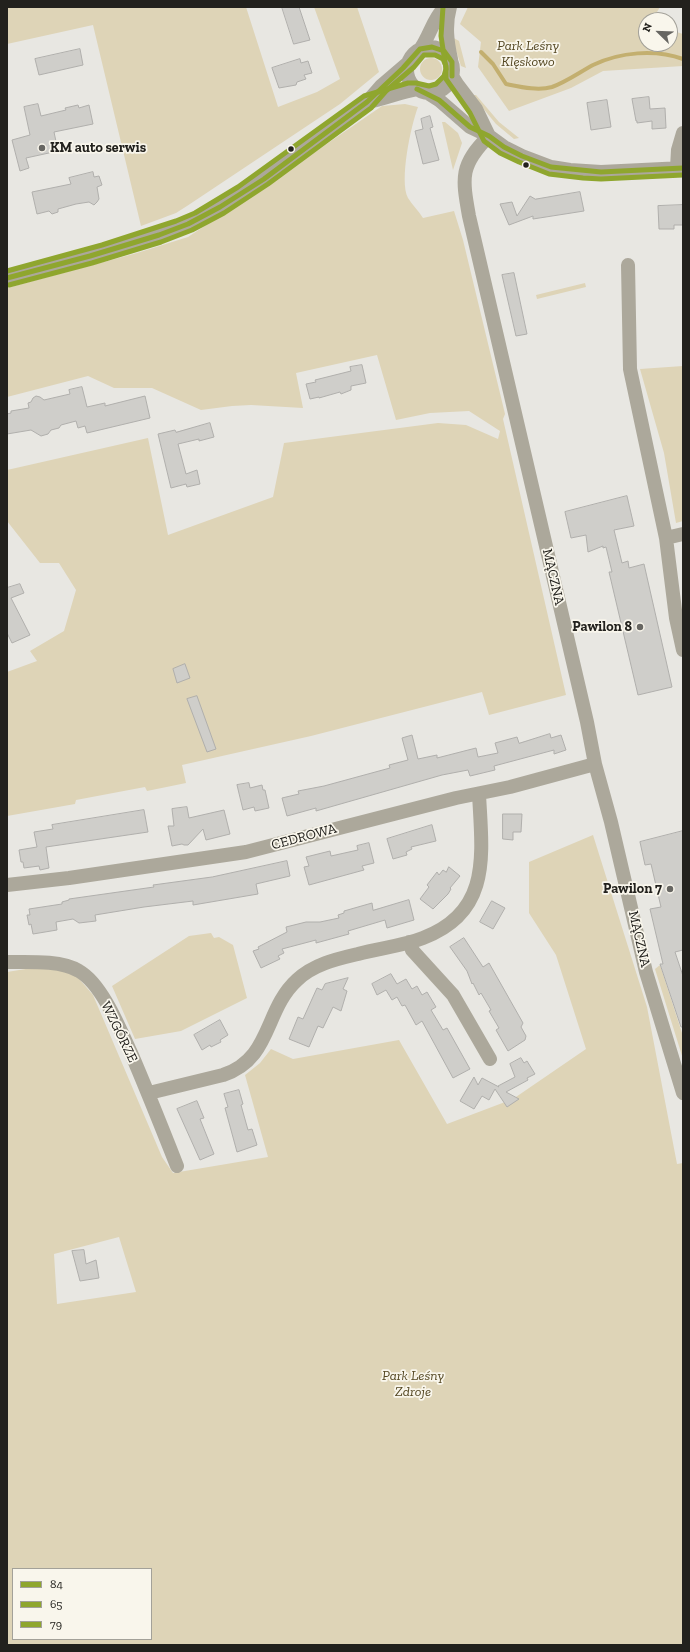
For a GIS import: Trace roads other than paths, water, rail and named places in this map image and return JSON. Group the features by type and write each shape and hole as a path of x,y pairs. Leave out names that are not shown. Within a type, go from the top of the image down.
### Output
{"street":[{"path":"445,7 435,20 421,48 411,56 408,62 407,68 409,80 422,91 439,100 470,127 489,136 504,147 539,164 556,168 596,172 680,168 678,150 683,133"},
{"path":"368,102 379,100 396,93 422,91 434,93 446,87 452,76 453,70 446,32 446,21 450,7"},
{"path":"421,48 438,48 448,54 451,60"},
{"path":"7,278 133,244 181,227 198,219 265,176 368,102 381,86 408,62"},
{"path":"452,76 476,109 489,136"},
{"name":"MĄCZNA","path":"489,136 476,150 465,168 465,197 587,722 595,764 611,822 646,972 683,1093"},
{"path":"628,265 630,369 666,538 676,618 683,650"},
{"path":"666,538 683,534"},
{"name":"CEDROWA","path":"7,885 70,878 246,852 595,764"},
{"path":"149,1093 223,1075 244,1065 253,1057 259,1047 281,1000 298,979 323,963 429,936 447,926 459,916 477,886 481,871 482,850 479,794"},
{"path":"409,942 412,950 453,995 490,1059"},
{"name":"WZGÓRZE","path":"7,962 31,962 60,965 74,968 87,977 110,1008 149,1093 178,1166"}],"waterway":[{"path":"481,52 493,64 506,84 535,89 552,87 568,80 593,65 615,57 638,53 649,53 683,59"}],"place":[{"name":"KM auto serwis","path":"42,148"},
{"name":"Pawilon 8","path":"640,627"},
{"name":"Pawilon 7","path":"670,889"}],"park label":[{"name":"Park Leśny Klęskowo","path":"528,54"},
{"name":"Park Leśny Zdroje","path":"413,1384"}]}
